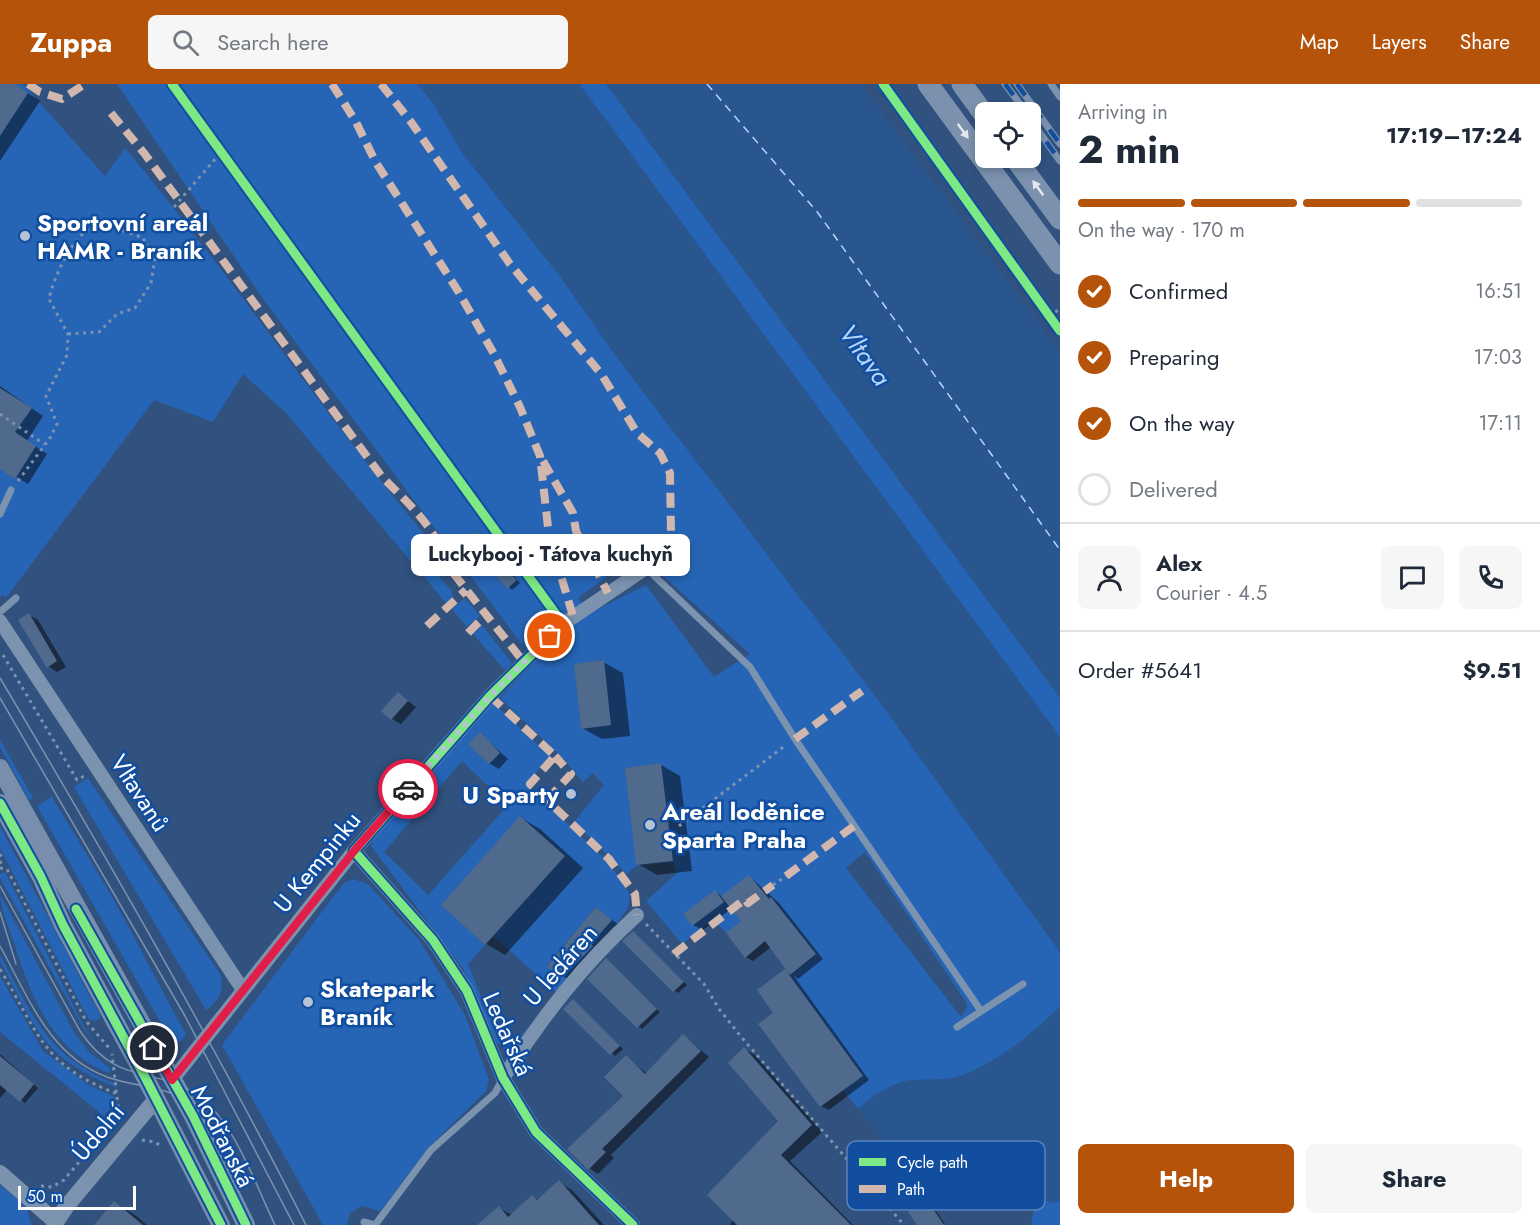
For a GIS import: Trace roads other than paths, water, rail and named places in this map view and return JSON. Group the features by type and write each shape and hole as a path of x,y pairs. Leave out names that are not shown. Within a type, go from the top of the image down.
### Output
{"main road":[{"path":"928,84 1060,264"},
{"path":"962,84 975,102"},
{"path":"1022,168 1060,219"},
{"name":"Modřanská","path":"0,768 212,1154 246,1225"},
{"name":"Modřanská","path":"0,803 41,877 69,937 156,1099 220,1225"},
{"path":"156,1099 172,1080"}],"street":[{"name":"U Kempinku","path":"172,1080 354,851 523,661 563,624 646,568"},
{"name":"Vltavanů","path":"0,621 243,990"},
{"name":"Ledařská","path":"354,851 433,939 462,983 504,1078 537,1132 633,1225"},
{"name":"U ledáren","path":"504,1078 532,1032 594,955 637,915"},
{"name":"Údolní","path":"56,1224 156,1099"},
{"path":"0,1173 42,1207 56,1224"}],"lane":[{"path":"1051,84 1060,97"},
{"path":"0,514 11,490"},
{"path":"646,568 750,667 795,738 981,1011"},
{"path":"0,612 16,598"},
{"path":"957,1027 1023,984"},
{"path":"364,1222 375,1225 431,1150 495,1093 504,1078"}],"water":[{"path":"417,84 579,84 621,140 1060,737 1060,952 893,720 613,352 562,279 461,151 433,103"},
{"name":"Vltava","path":"606,84 861,84 1060,352 1060,698"},
{"path":"1060,1007 1060,1200 1053,1203 1045,1200 1045,1141 885,1141 858,1109 893,1085 912,1080 957,1077 971,1072 998,1057 1037,1028"}],"tram line":[{"path":"0,678 158,949 306,1225"},
{"path":"0,698 185,1016 294,1225"},
{"path":"0,886 80,1031 109,1061 124,1069 169,1081 201,1098 225,1124 235,1140 275,1225"},
{"path":"0,912 16,964"},
{"path":"0,946 42,1022 70,1055 107,1077 170,1093 190,1102"}],"railway":[{"path":"1005,84 1018,102"},
{"path":"1017,84 1060,144"},
{"path":"1041,134 1060,161"}],"place":[{"name":"Sportovní areál HAMR - Braník","path":"25,236"},
{"name":"Luckybooj - Tátova kuchyň","path":"550,636"},
{"name":"U Sparty","path":"571,794"},
{"name":"Areál loděnice Sparta Praha","path":"650,825"},
{"name":"Skatepark Braník","path":"308,1002"}]}
